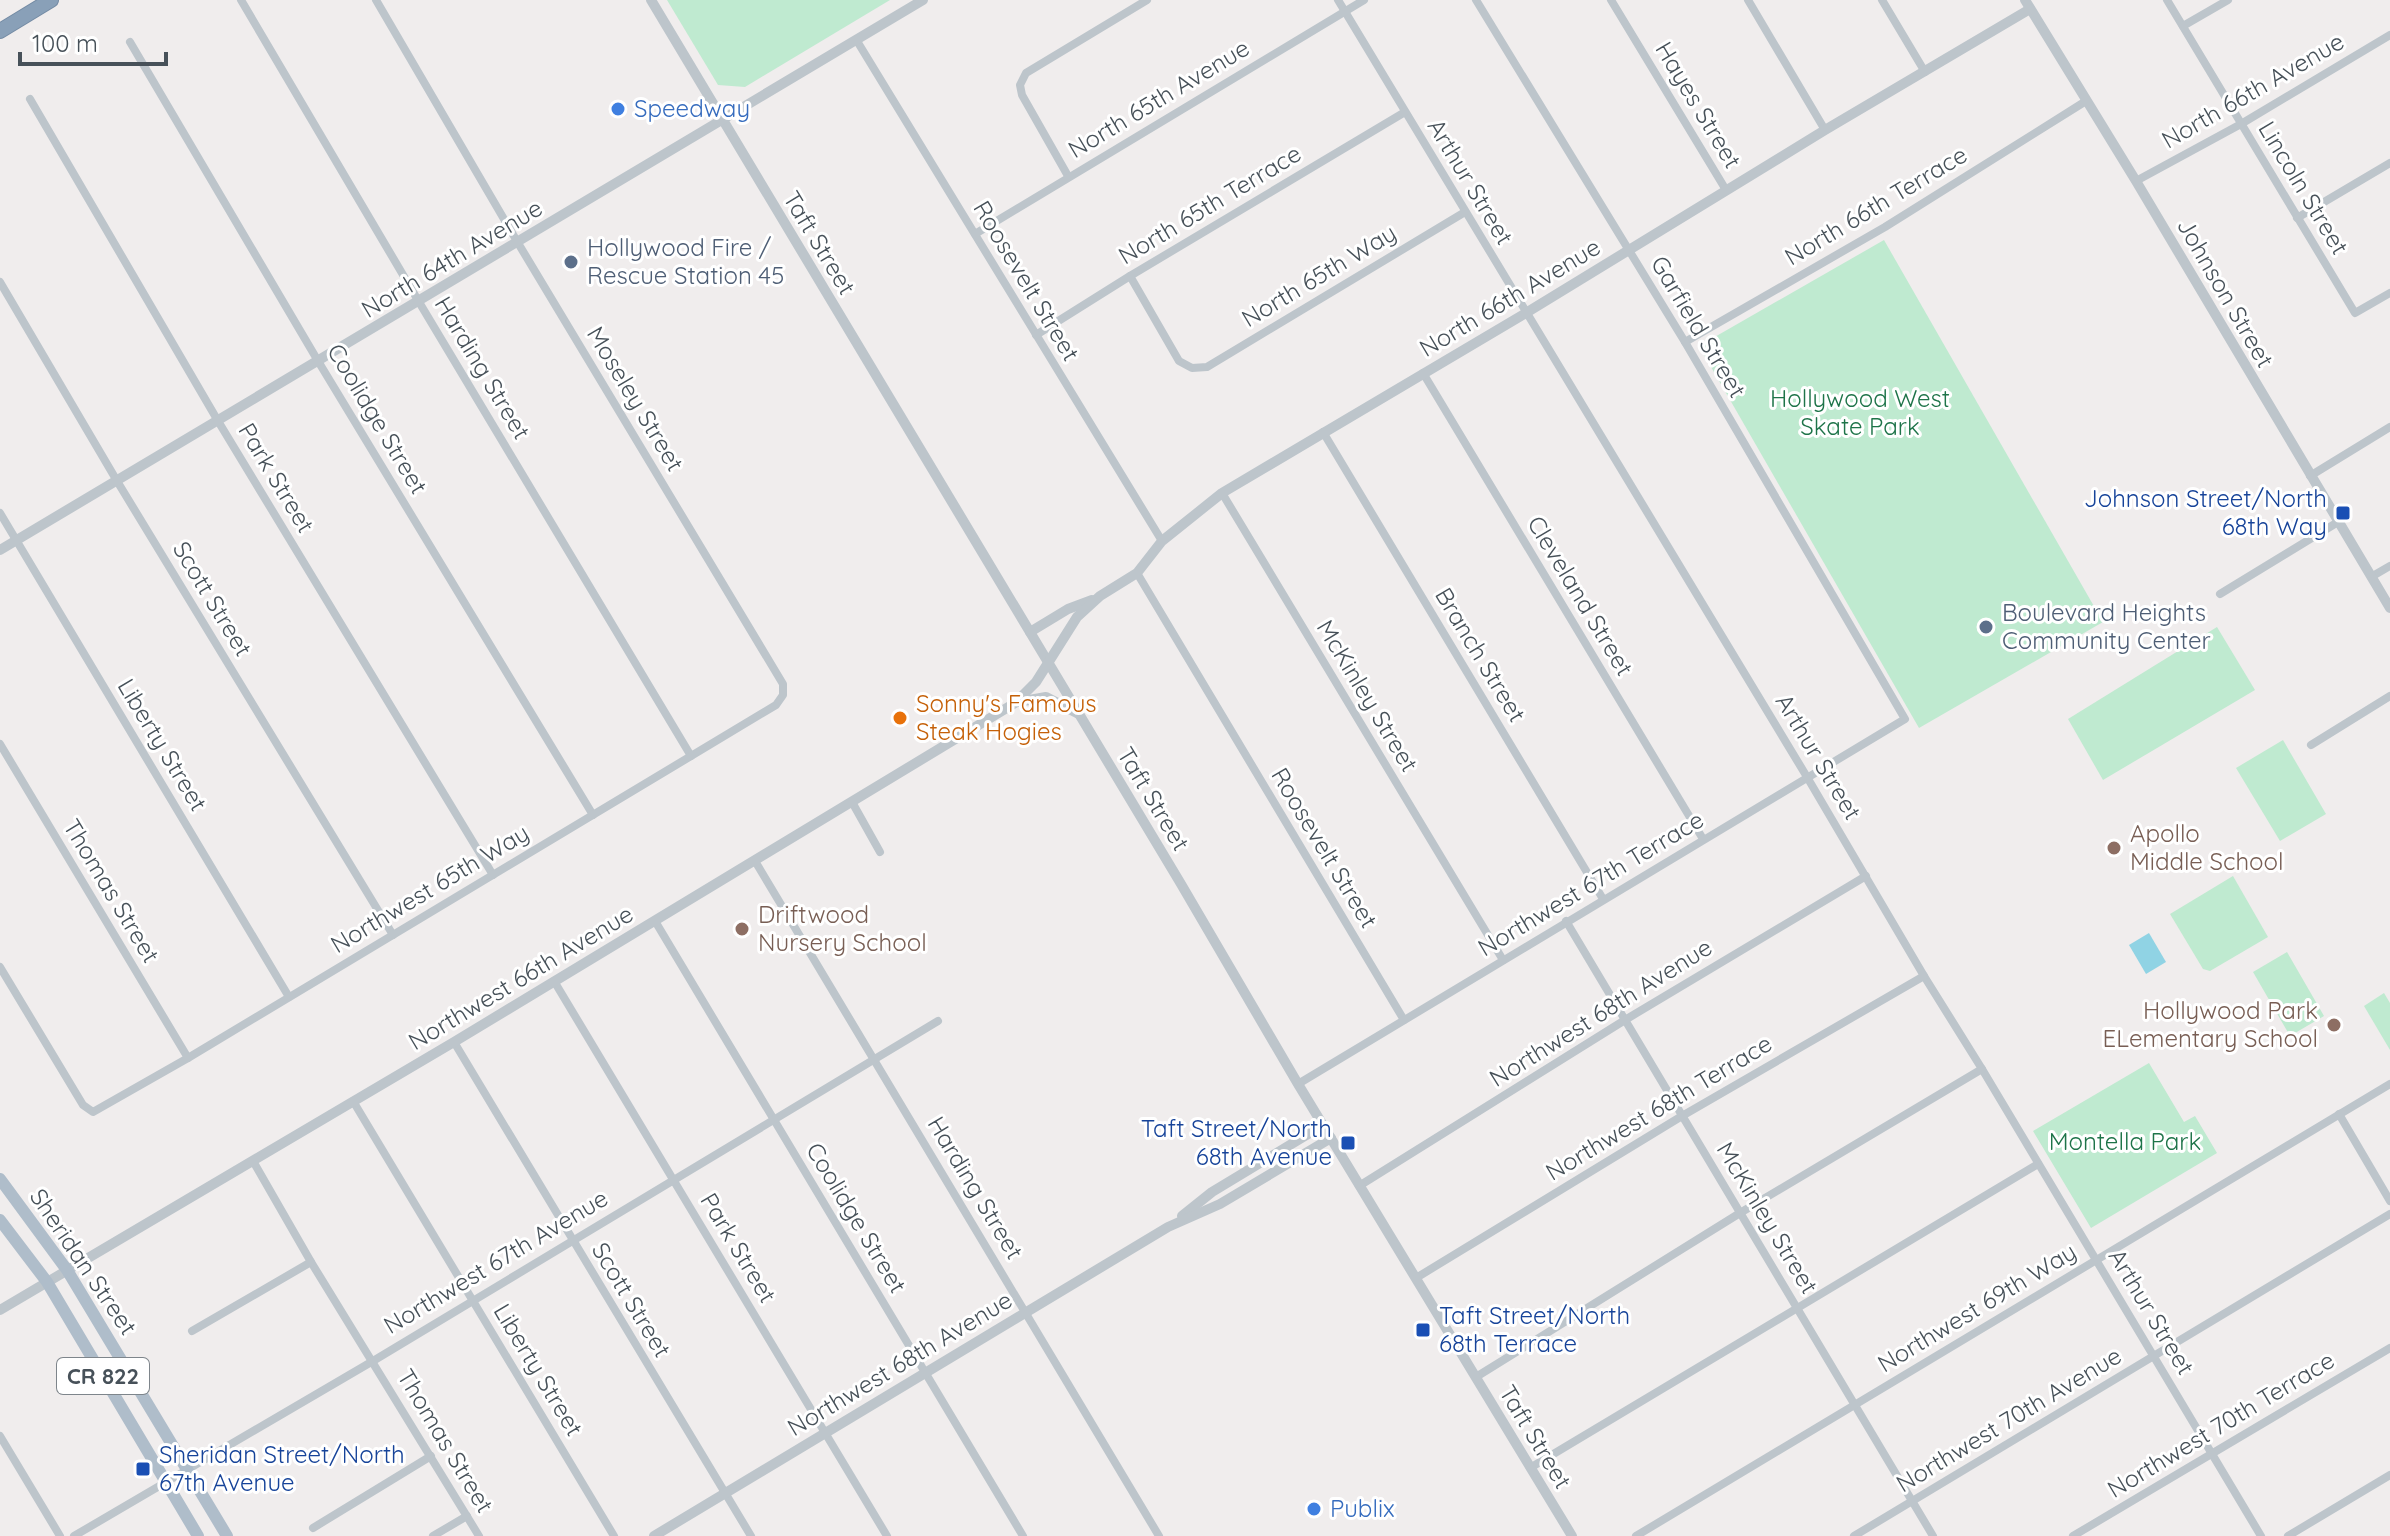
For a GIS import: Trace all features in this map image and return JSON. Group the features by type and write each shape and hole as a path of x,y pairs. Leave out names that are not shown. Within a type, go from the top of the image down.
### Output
{"highway":[{"path":"0,31 51,0"}],"main road":[{"name":"Sheridan Street","path":"0,1179 67,1270 227,1536"},
{"name":"Sheridan Street","path":"0,1220 47,1282 198,1536"}],"street":[{"name":"Harding Street","path":"241,0 691,756"},
{"name":"Moseley Street","path":"376,0 783,684 783,695"},
{"name":"Taft Street","path":"651,0 1359,1186 1572,1536"},
{"name":"North 64th Avenue","path":"0,550 923,0"},
{"path":"1068,176 1022,95 1020,85 1026,73 1147,0"},
{"name":"Arthur Street","path":"1338,0 2261,1536"},
{"name":"North 65th Avenue","path":"975,234 1364,0"},
{"name":"Garfield Street","path":"1476,0 1685,342 1905,719"},
{"name":"Hayes Street","path":"1611,0 1726,190"},
{"path":"1748,0 1825,130"},
{"path":"1882,0 1925,72"},
{"name":"Lincoln Street","path":"2167,0 2355,313 2390,293"},
{"path":"2183,26 2228,0"},
{"name":"North 66th Avenue","path":"1049,663 1077,617 1100,596 1137,573 1162,541 1222,493 1925,72 2028,5"},
{"name":"Johnson Street","path":"2028,5 2390,608"},
{"name":"North 66th Avenue","path":"2136,181 2241,124 2390,35"},
{"name":"Roosevelt Street","path":"857,41 1162,541"},
{"name":"Coolidge Street","path":"130,42 318,361 593,815"},
{"name":"Park Street","path":"30,99 218,421 493,875"},
{"name":"North 66th Terrace","path":"1685,342 1885,227 2086,101"},
{"name":"North 65th Terrace","path":"1036,335 1405,112"},
{"path":"2297,218 2390,163"},
{"name":"North 65th Way","path":"1130,276 1179,361 1192,368 1207,367 1465,212"},
{"name":"Scott Street","path":"0,282 393,935"},
{"name":"Cleveland Street","path":"1423,373 1703,839"},
{"path":"2310,476 2390,427"},
{"name":"Branch Street","path":"1323,432 1603,899"},
{"name":"McKinley Street","path":"1222,493 1503,960"},
{"name":"Liberty Street","path":"0,513 289,997"},
{"path":"2220,594 2338,522"},
{"path":"2371,577 2390,566"},
{"name":"Roosevelt Street","path":"1137,573 1404,1020"},
{"path":"1030,632 1068,609 1100,596"},
{"name":"Northwest 66th Avenue","path":"0,1310 454,1042 1015,703 1036,682 1049,663"},
{"name":"Northwest 65th Way","path":"0,967 83,1105 93,1112 776,705 783,695"},
{"path":"2311,745 2390,696"},
{"path":"1015,703 1046,697 1079,714"},
{"name":"Northwest 67th Terrace","path":"1298,1084 1905,719"},
{"name":"Thomas Street","path":"0,744 188,1058"},
{"path":"852,802 880,852"},
{"name":"Harding Street","path":"755,861 1159,1536"},
{"name":"Northwest 68th Avenue","path":"1359,1186 1625,1020 1866,876"},
{"name":"Coolidge Street","path":"655,921 1023,1536"},
{"name":"McKinley Street","path":"1566,921 1933,1536"},
{"name":"Northwest 68th Terrace","path":"1416,1278 1682,1116 1924,976"},
{"name":"Park Street","path":"554,981 887,1536"},
{"name":"Northwest 67th Avenue","path":"74,1536 373,1361 938,1021"},
{"name":"Scott Street","path":"454,1042 751,1536"},
{"path":"1476,1377 1740,1213 1982,1069"},
{"name":"Northwest 69th Way","path":"1636,1536 2390,1084"},
{"name":"Liberty Street","path":"353,1101 614,1536"},
{"path":"2339,1114 2390,1201"},
{"name":"Northwest 68th Avenue","path":"1168,1227 1212,1192 1323,1125"},
{"name":"Northwest 68th Avenue","path":"654,1536 1168,1227 1220,1204 1331,1138"},
{"name":"Thomas Street","path":"253,1161 311,1262 479,1536"},
{"path":"1530,1468 2038,1164"},
{"name":"Northwest 70th Avenue","path":"1854,1536 2390,1214"},
{"path":"192,1331 311,1262"},
{"name":"Northwest 70th Terrace","path":"2073,1536 2390,1348"},
{"path":"0,1436 60,1536"},
{"path":"313,1528 431,1456"},
{"path":"2288,1536 2390,1475"},
{"path":"433,1536 467,1516"}],"green space":[{"path":"667,0 890,0 745,87 718,85"},
{"name":"Hollywood West Skate Park","path":"1884,240 2103,622 1919,728 1699,346"},
{"path":"2217,627 2255,690 2103,780 2068,719"},
{"path":"2283,740 2326,814 2280,841 2236,768"},
{"path":"2233,876 2268,937 2210,971 2203,969 2170,914"},
{"path":"2287,952 2324,1016 2290,1036 2253,972"},
{"path":"2384,993 2390,1003 2390,1050 2364,1006"},
{"name":"Montella Park","path":"2149,1063 2184,1122 2195,1116 2217,1153 2091,1228 2033,1131"}],"water":[{"path":"2149,933 2166,962 2146,974 2129,945"}],"place":[{"name":"Speedway","path":"618,109"},
{"name":"Hollywood Fire / Rescue Station 45","path":"571,262"},
{"name":"Johnson Street/North 68th Way","path":"2343,513"},
{"name":"Boulevard Heights Community Center","path":"1986,627"},
{"name":"Sonny's Famous Steak Hogies","path":"900,718"},
{"name":"Apollo Middle School","path":"2114,848"},
{"name":"Driftwood Nursery School","path":"742,929"},
{"name":"Hollywood Park ELementary School","path":"2334,1025"},
{"name":"Taft Street/North 68th Avenue","path":"1348,1143"},
{"name":"Taft Street/North 68th Terrace","path":"1423,1330"},
{"name":"Sheridan Street/North 67th Avenue","path":"143,1469"},
{"name":"Publix","path":"1314,1509"}]}
